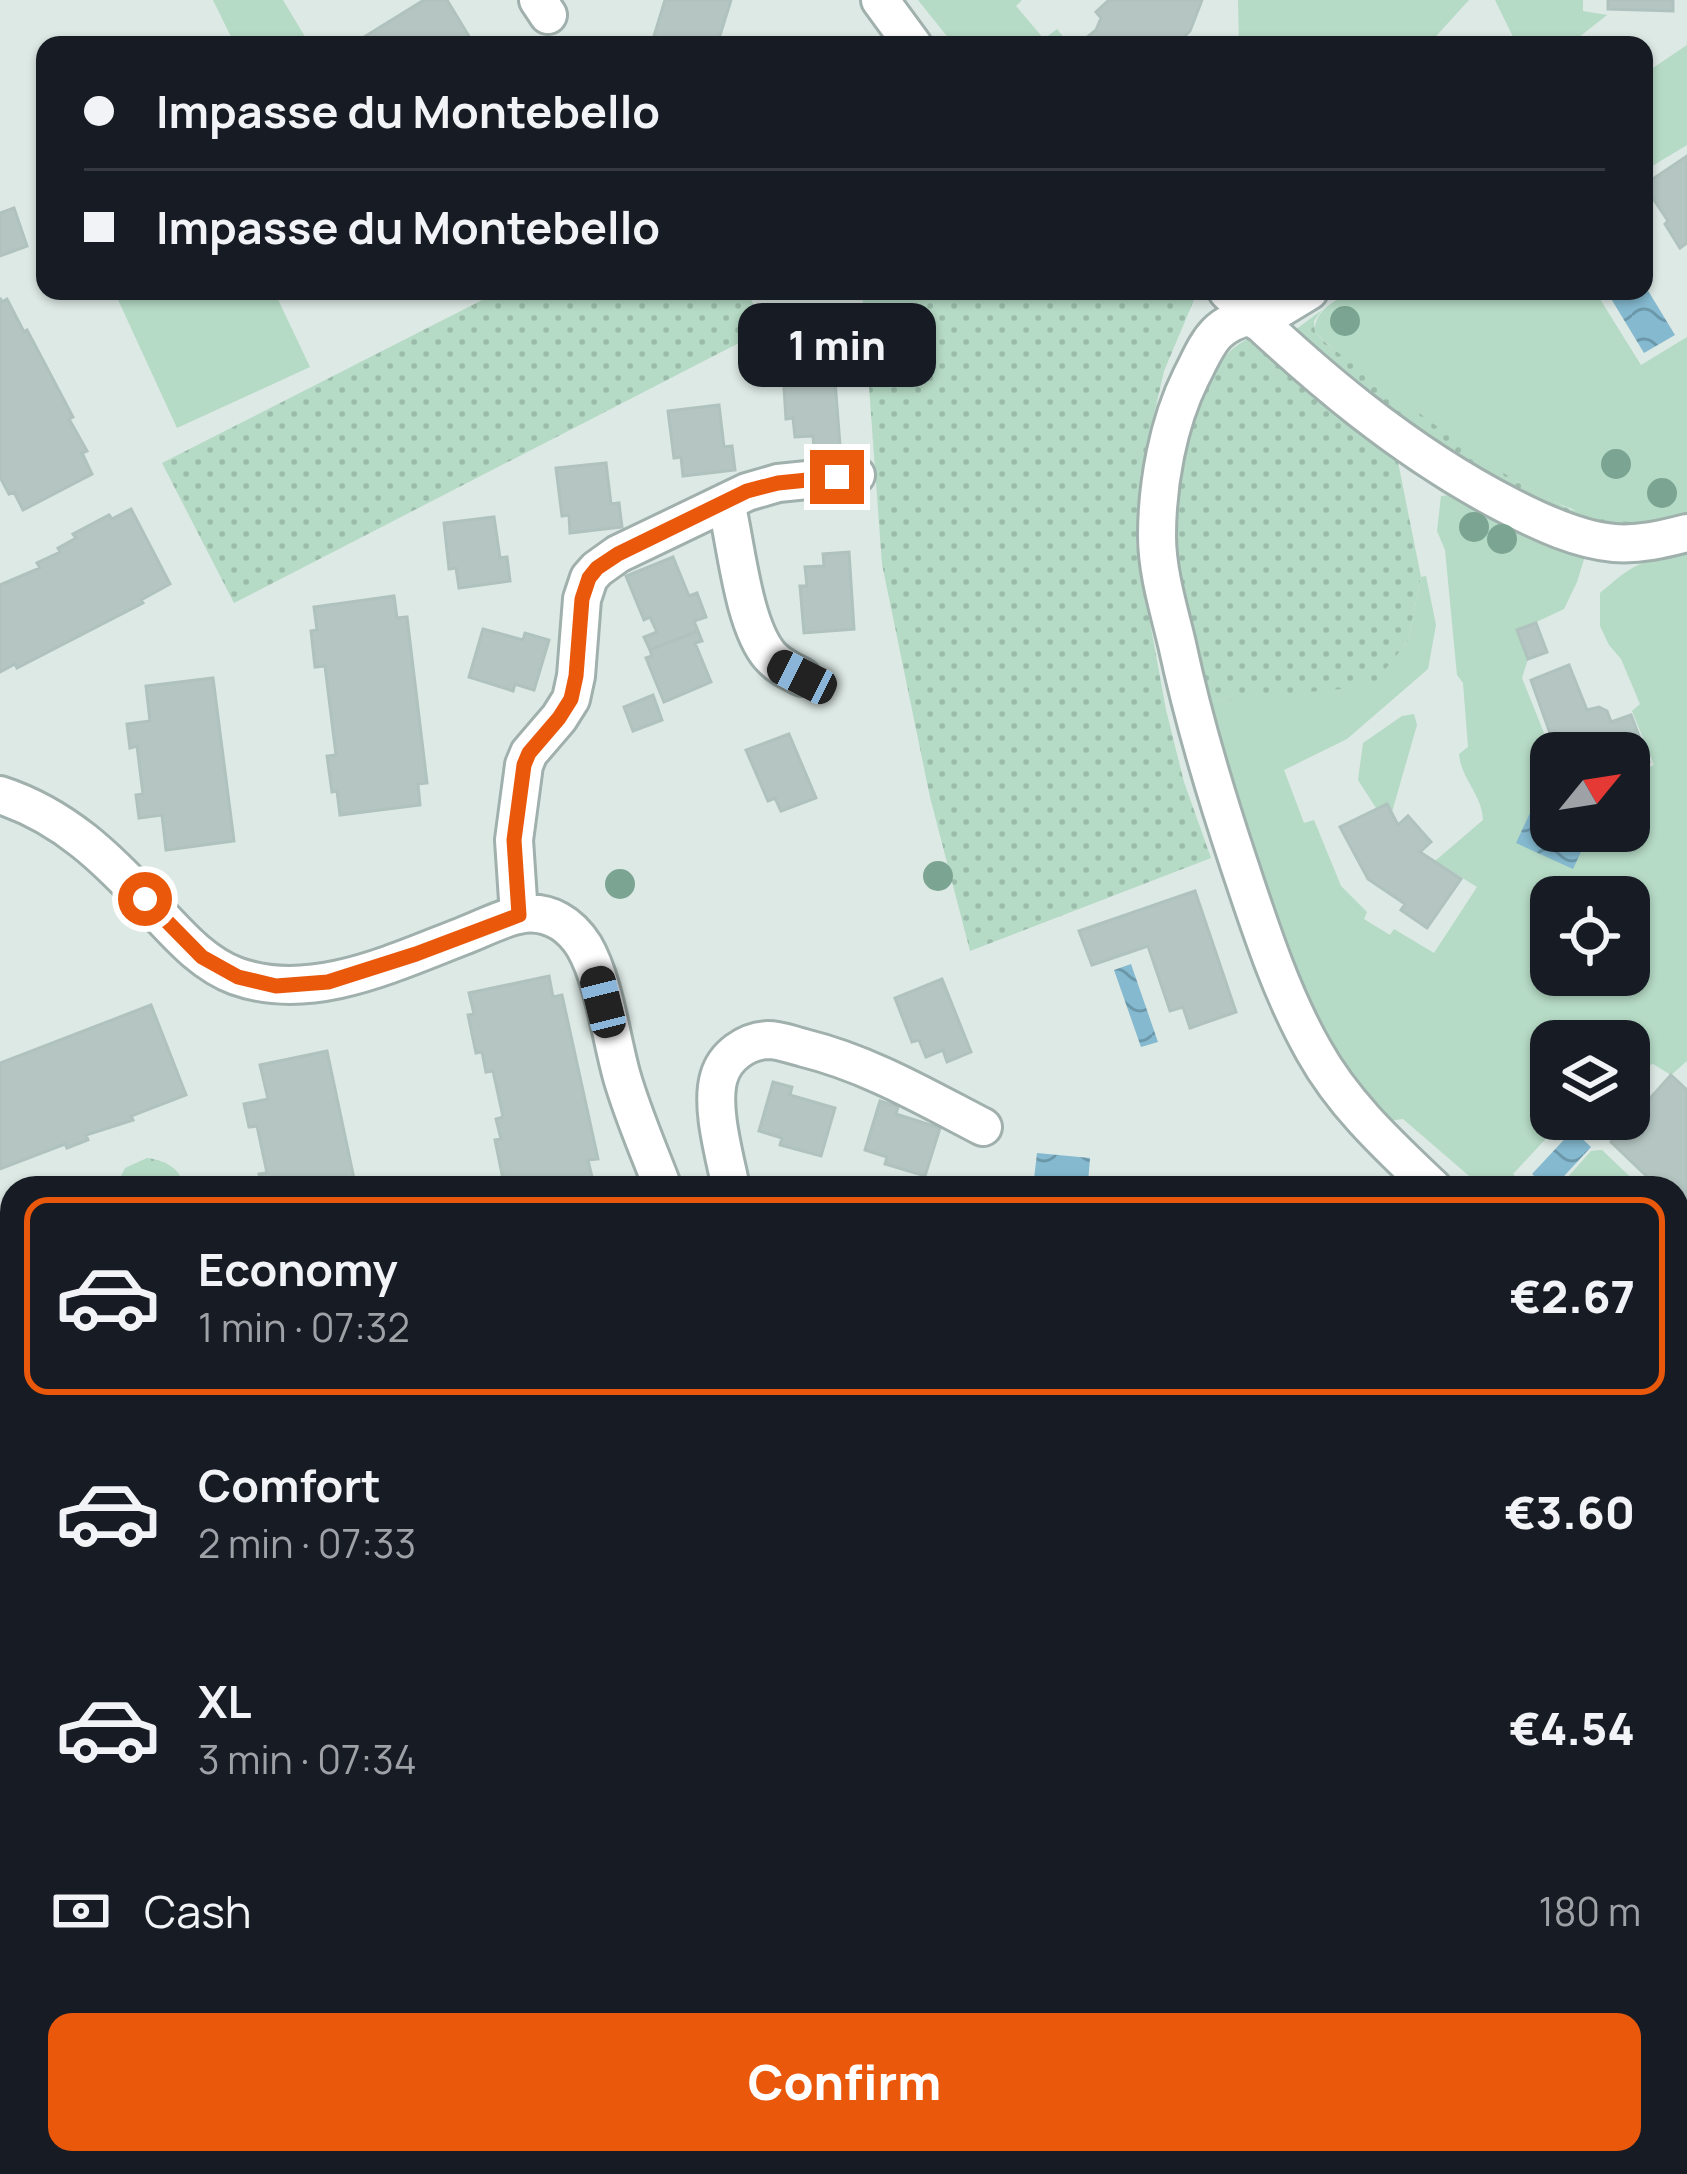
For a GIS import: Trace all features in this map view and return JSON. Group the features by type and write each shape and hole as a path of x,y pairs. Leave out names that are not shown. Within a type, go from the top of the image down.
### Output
{"street":[{"path":"880,0 906,36"},
{"path":"1278,300 1246,309 1212,336 1184,391 1163,466 1157,539 1171,618 1213,785 1292,1010 1330,1077 1365,1123 1420,1176"},
{"path":"1246,309 1320,376 1432,463 1525,515 1615,543 1687,533"},
{"path":"519,915 514,840 524,765 571,699 582,599 589,578 618,554 763,486 856,475"},
{"path":"726,502 757,635 779,666 802,677"},
{"path":"0,795 53,818 90,843 202,957 238,977 276,986 328,982 519,915 538,914 562,922 586,950 596,975 628,1095 658,1176"},
{"path":"728,1176 717,1082 726,1062 757,1042 774,1040 847,1059 983,1127"}],"green space":[{"path":"213,0 283,0 305,36 231,36"},
{"path":"918,0 1022,0 1016,6 1041,36 947,36"},
{"path":"1238,0 1469,0 1436,36 1239,36"},
{"path":"1495,0 1583,0 1583,11 1607,15 1580,36 1513,36"},
{"path":"1687,45 1687,145 1653,166 1653,68"},
{"path":"118,300 278,300 310,367 177,428"},
{"path":"482,300 752,300 766,329 234,603 162,463"},
{"path":"863,300 1194,300 1164,371 1140,476 1136,545 1166,710 1184,782 1211,858 970,951 930,797 882,564"},
{"path":"1601,300 1641,365 1687,337 1687,513 1646,521 1604,519 1523,485 1443,431 1315,332 1321,312 1332,303"},
{"path":"1322,310 1314,321 1315,332 1326,343 1518,482 1571,510 1665,519 1687,513 1687,520 1629,530 1574,521 1443,456 1296,336 1295,330"},
{"path":"1248,339 1264,345 1397,457 1421,577 1408,641 1372,687 1205,702 1178,582 1174,504 1178,465 1207,387 1223,359"},
{"path":"1450,495 1519,534 1586,553 1564,609 1517,631 1528,659 1522,678 1544,732 1530,732 1530,852 1650,852 1650,767 1654,765 1650,732 1641,732 1632,711 1640,704 1621,659 1600,626 1600,593 1639,564 1687,553 1687,1061 1671,1075 1650,1065 1650,1020 1530,1020 1530,1140 1545,1140 1515,1176 1469,1176 1403,1119 1380,1122 1329,1049 1282,945 1205,702 1372,686 1408,641 1421,577 1426,576 1436,625 1428,669 1347,739 1284,770 1304,823 1314,820 1341,886 1367,912 1364,919 1390,935 1394,929 1434,953 1477,887 1435,861 1483,820 1459,754 1468,747 1445,550 1437,531 1441,496"},
{"path":"1414,714 1417,725 1392,812 1387,804 1376,808 1358,780 1363,743 1402,716"},
{"path":"1602,1150 1629,1176 1569,1176 1591,1151"},
{"path":"147,1158 161,1161 180,1176 121,1176 125,1168"}],"water":[{"path":"1653,299 1675,335 1644,353 1612,300"},
{"path":"1530,813 1530,849 1516,843"},
{"path":"1536,852 1581,852 1573,869"},
{"path":"1131,964 1158,1042 1141,1047 1114,970"},
{"path":"1564,1140 1584,1140 1591,1147 1564,1176 1534,1176"},
{"path":"1037,1153 1090,1158 1089,1176 1034,1176"}],"building":[{"path":"424,0 447,0 469,36 366,36"},
{"path":"665,0 731,0 720,36 654,36"},
{"path":"1109,0 1202,0 1185,36 1089,36 1101,18 1096,12"},
{"path":"1608,0 1673,0 1673,11 1608,9"},
{"path":"1687,156 1687,243 1680,248 1653,198 1653,179"},
{"path":"14,208 27,246 0,256 0,213"},
{"path":"0,298 2,302 7,299 24,332 27,330 73,417 69,419 87,451 82,453 92,474 23,510 0,477"},
{"path":"834,368 840,445 814,448 813,436 795,437 793,418 786,419 783,372"},
{"path":"719,405 724,447 732,446 735,470 683,476 681,457 674,458 668,411"},
{"path":"606,463 611,504 619,503 622,527 570,533 569,515 562,516 556,468"},
{"path":"131,509 170,584 141,600 143,603 17,668 15,664 0,672 0,585 40,568 37,563 60,552 58,548 76,538 73,534"},
{"path":"494,517 500,558 507,557 510,581 459,588 456,568 449,569 444,523"},
{"path":"849,552 854,629 804,633 800,586 807,586 805,567 824,566 823,554"},
{"path":"673,557 689,596 697,593 706,617 694,621 698,631 650,650 644,637 657,632 650,617 644,620 626,576"},
{"path":"394,596 397,618 407,617 427,783 418,784 420,805 340,815 327,756 336,755 325,666 315,667 314,607"},
{"path":"1536,623 1547,652 1528,659 1517,630"},
{"path":"483,629 523,640 525,633 549,640 534,690 515,684 513,691 469,677"},
{"path":"698,631 702,641 695,643 711,682 664,702 646,658 652,656 650,650"},
{"path":"1569,665 1587,710 1607,711 1611,722 1631,715 1638,732 1550,732 1531,680"},
{"path":"213,678 234,841 166,850 162,815 139,818 136,795 143,794 137,746 130,748 127,724 150,721 146,686"},
{"path":"653,695 662,720 633,731 624,707"},
{"path":"789,734 816,798 781,811 775,798 768,801 746,750"},
{"path":"1387,804 1398,825 1408,816 1431,842 1420,852 1461,879 1427,928 1401,910 1405,904 1368,879 1340,827"},
{"path":"1195,891 1236,1012 1190,1028 1183,1007 1170,1011 1148,946 1092,965 1079,931"},
{"path":"549,976 553,997 562,995 598,1159 588,1160 592,1176 502,1176 495,1140 501,1139 496,1119 503,1117 493,1071 486,1072 482,1052 476,1053 469,993"},
{"path":"942,979 971,1052 947,1062 943,1050 926,1057 919,1040 912,1042 895,998"},
{"path":"151,1005 186,1095 86,1135 88,1140 0,1169 0,1063"},
{"path":"327,1051 353,1176 259,1176 267,1173 257,1126 249,1127 244,1104 268,1099 260,1065"},
{"path":"1671,1075 1687,1090 1687,1176 1646,1176 1611,1142 1650,1140 1650,1098"},
{"path":"773,1082 792,1087 790,1095 835,1108 821,1156 780,1145 782,1138 759,1131"},
{"path":"880,1101 898,1107 896,1114 940,1128 925,1176 885,1164 887,1157 865,1150"}],"route":[{"path":"145,899 202,957 238,977 276,986 328,982 519,915 514,840 524,765 571,699 582,599 589,578 618,554 747,491 837,477"}]}
